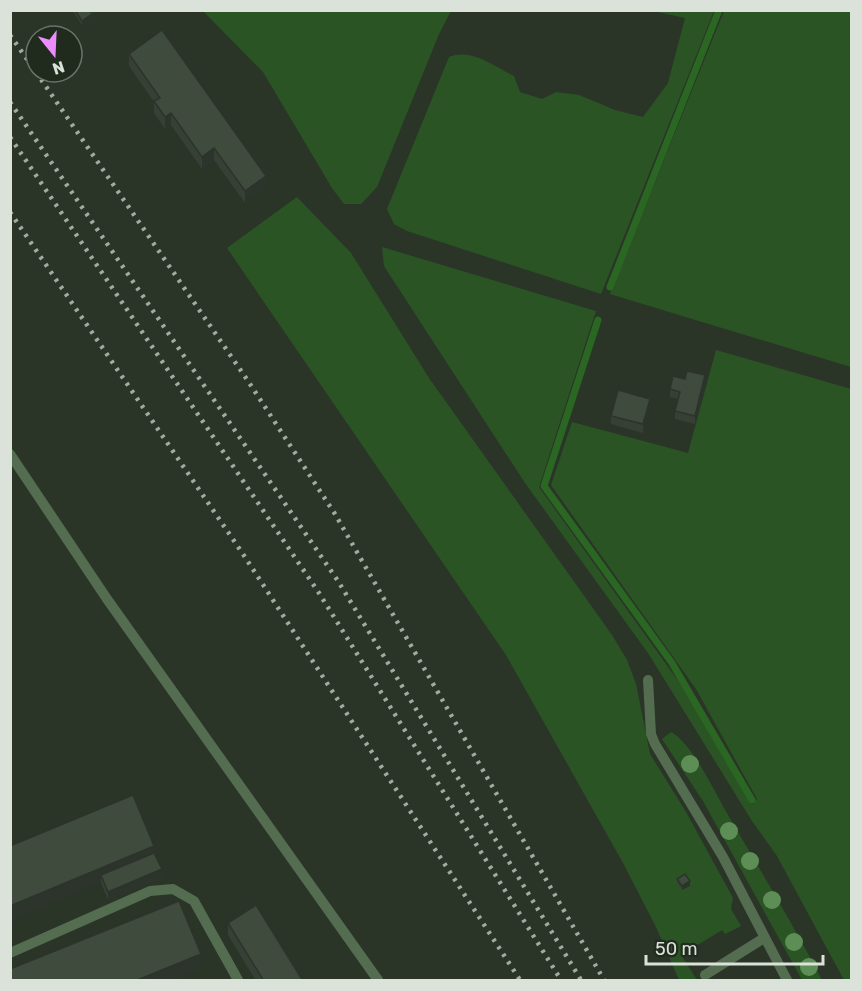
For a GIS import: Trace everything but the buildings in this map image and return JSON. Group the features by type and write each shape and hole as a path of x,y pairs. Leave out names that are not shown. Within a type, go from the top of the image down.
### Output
{"lane":[{"path":"10,454 107,599 378,981"},
{"path":"648,680 651,734 655,744 723,857 787,981"},
{"path":"10,953 150,891 173,889 194,901 236,980"},
{"path":"705,975 764,938"}],"green space":[{"path":"203,11 451,11 439,34 377,187 361,204 344,204 332,188 263,72"},
{"path":"653,11 714,11 601,294 407,231 394,224 387,209 449,57 466,55 482,59 514,76 520,92 542,99 556,92 579,95 615,110 643,117 668,83 685,18"},
{"path":"724,11 851,11 851,367 610,294"},
{"path":"297,197 351,253 429,378 612,635 627,660 636,684 650,754 686,812 733,898 731,909 741,926 725,934 722,930 681,955 697,980 679,980 656,927 623,863 506,655 227,248"},
{"path":"382,247 596,311 539,487 702,714 752,805 757,799 696,689 551,485 572,422 688,453 716,350 851,389 851,980 844,980 777,856 752,821 648,653 525,483 384,266"},
{"path":"671,732 687,747 703,770 822,980 802,980 703,801 662,739"}],"waterway":[{"path":"610,287 719,10"},
{"path":"598,320 544,486 672,663 752,800"}],"railway":[{"path":"10,35 24,55"},
{"path":"44,84 248,381 335,514 604,980"},
{"path":"10,102 338,581 581,980"},
{"path":"10,137 319,593 561,980"},
{"path":"10,212 245,557 520,980"}]}
